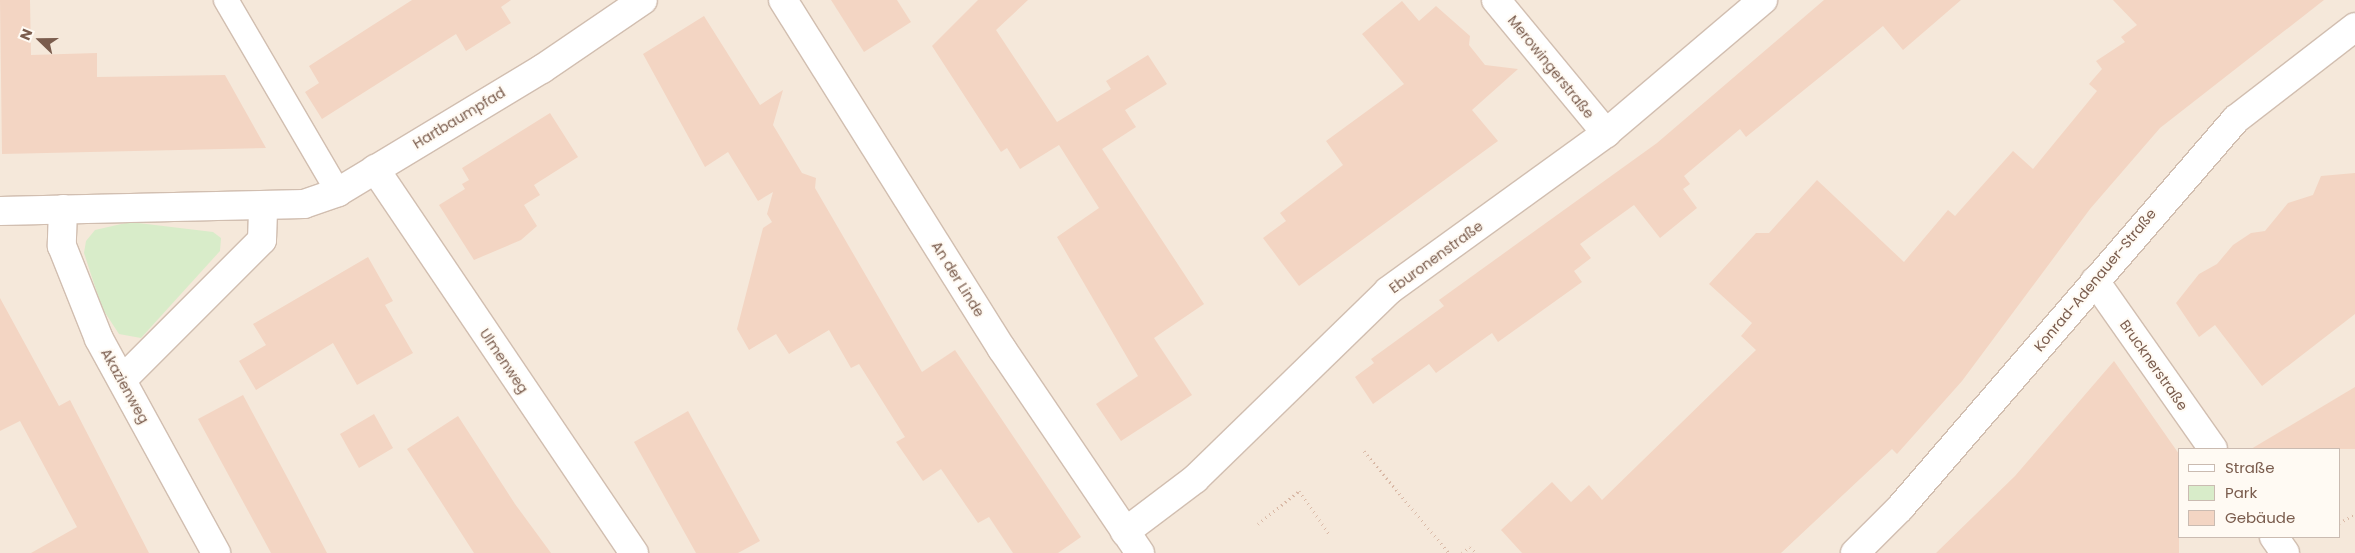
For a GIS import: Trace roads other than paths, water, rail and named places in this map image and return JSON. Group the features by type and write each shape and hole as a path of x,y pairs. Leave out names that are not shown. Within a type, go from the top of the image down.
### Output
{"street":[{"name":"Hartbaumpfad","path":"0,211 263,207 304,204 338,192 542,68 643,0"},
{"name":"An der Linde","path":"783,0 994,337 1132,543"},
{"name":"Merowingerstraße","path":"1496,0 1606,133"},
{"name":"Eburonenstraße","path":"1132,543 1195,478 1388,291 1606,133 1764,0"},
{"name":"Konrad-Adenauer-Straße","path":"1855,553 1900,508 2236,119 2355,27"},
{"name":"Ulmenweg","path":"375,169 634,553"},
{"path":"122,380 262,240 263,207"},
{"name":"Akazienweg","path":"63,209 62,246 99,339 216,553"},
{"name":"Brucknerstraße","path":"2095,281 2212,448"},
{"path":"2275,538 2285,553"}],"lane":[{"path":"226,0 338,192"}]}
